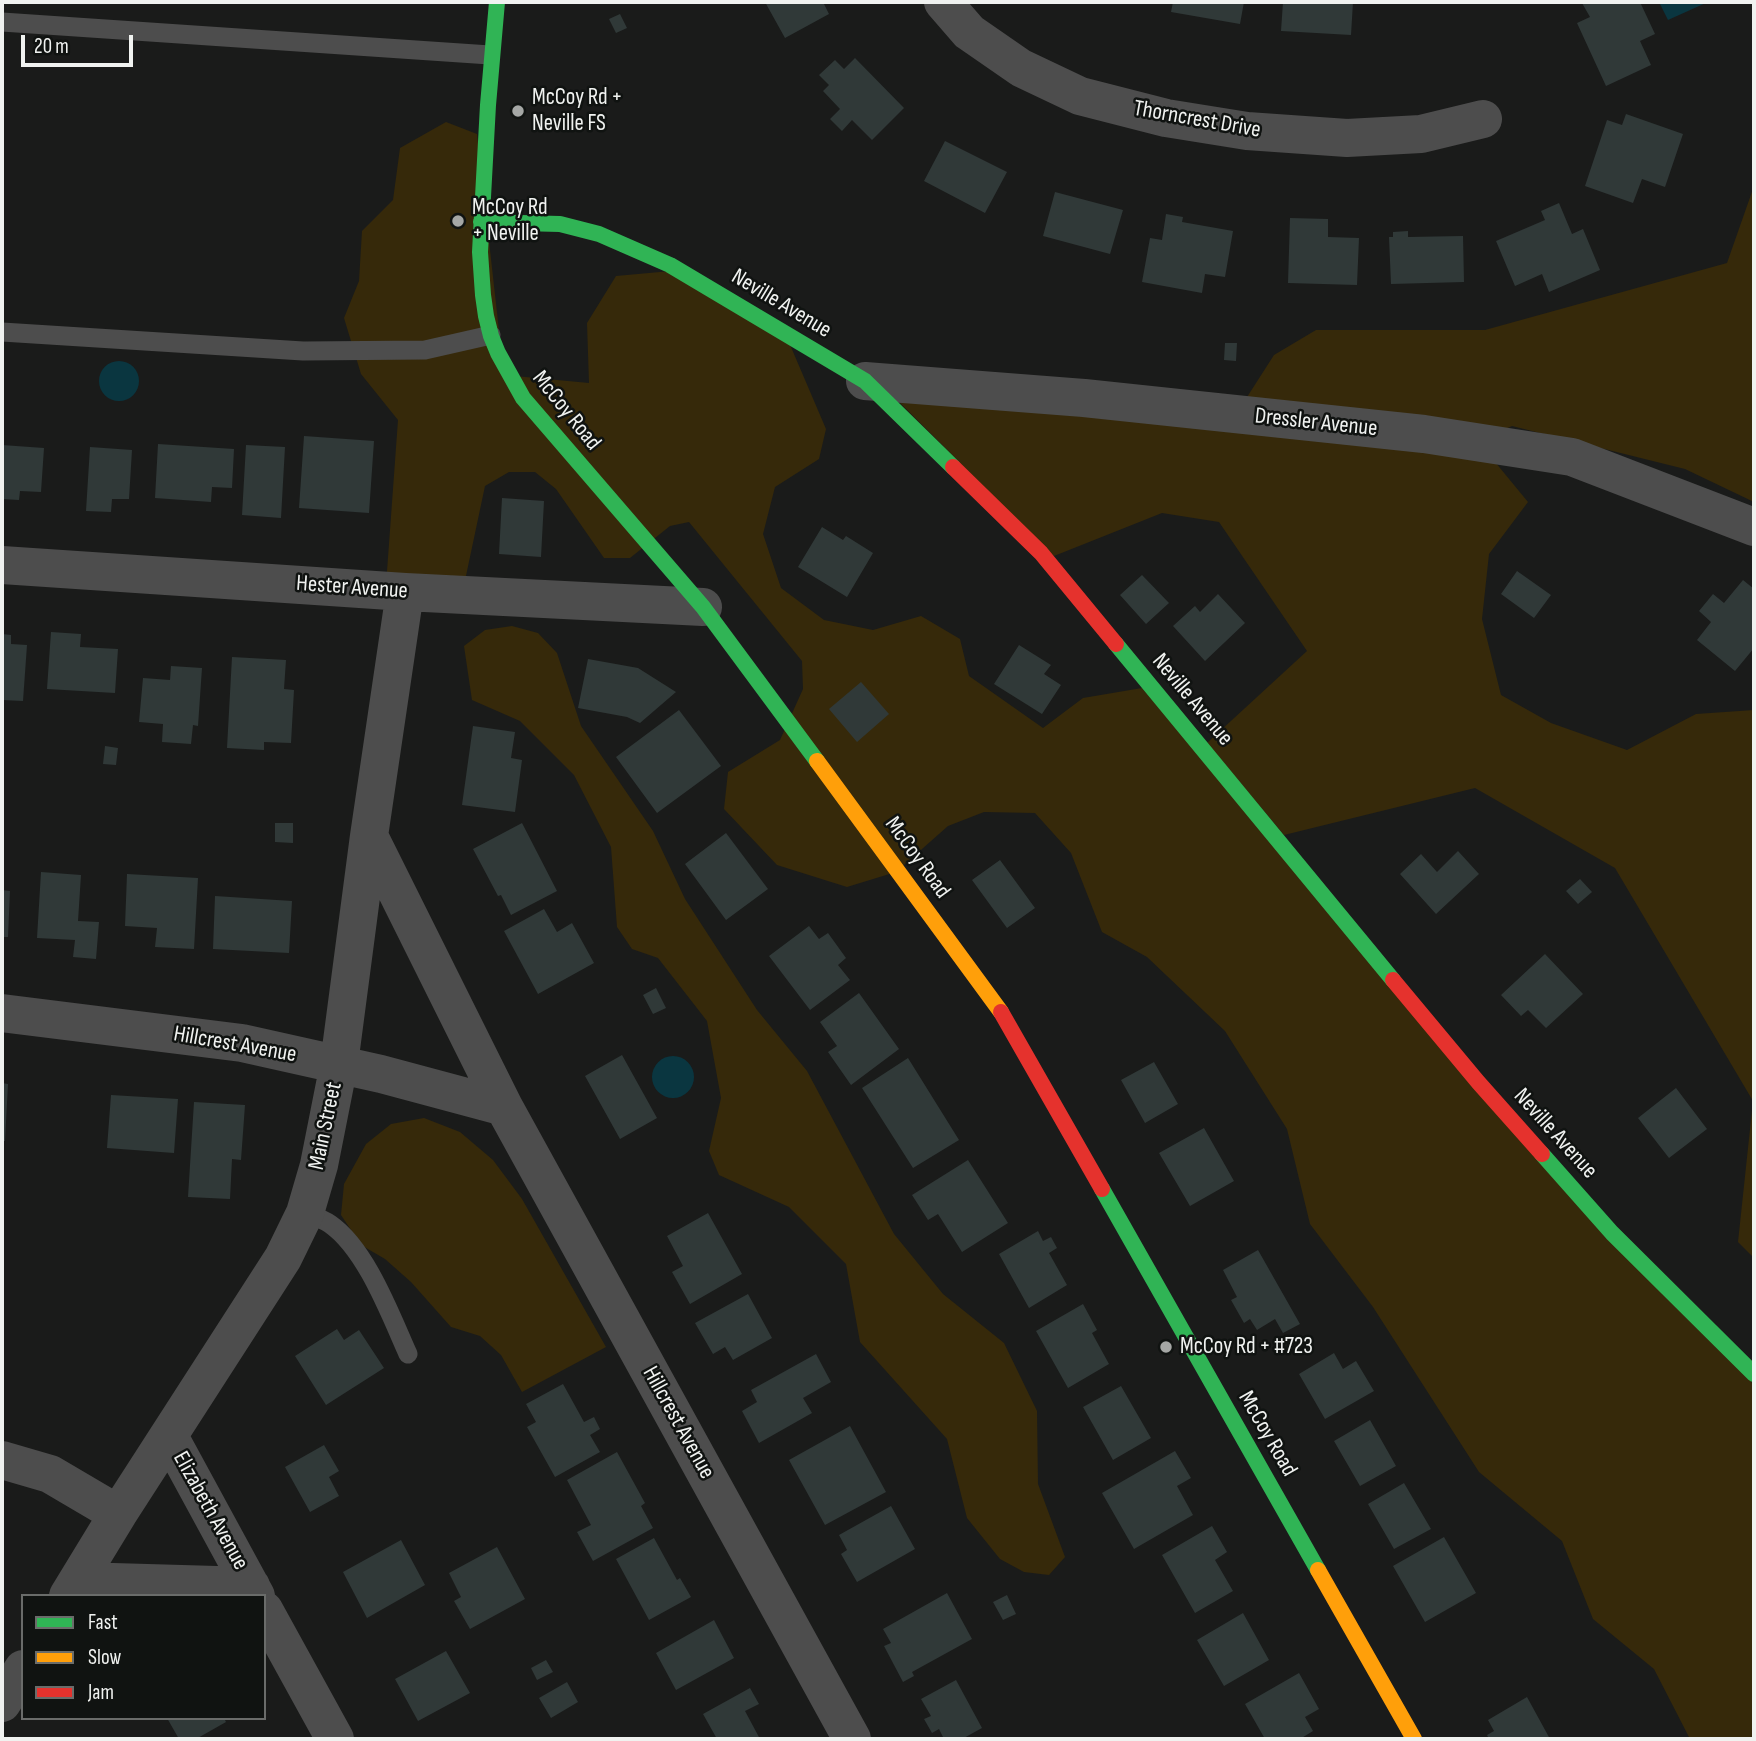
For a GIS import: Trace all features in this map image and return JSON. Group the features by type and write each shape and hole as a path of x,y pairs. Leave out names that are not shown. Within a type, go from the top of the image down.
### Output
{"street":[{"name":"McCoy Road","path":"497,2 490,55 481,222 482,291 491,335 505,369 523,398 703,607 998,1006 1414,1739"},
{"name":"Thorncrest Drive","path":"943,2 969,32 1021,68 1080,96 1166,118 1247,131 1347,138 1421,134 1483,119"},
{"name":"Neville Avenue","path":"481,222 559,224 599,234 670,265 865,381 1041,553 1478,1082 1612,1233 1754,1374"},
{"name":"Dressler Avenue","path":"865,381 1084,398 1411,433 1572,457 1754,527"},
{"name":"Hester Avenue","path":"2,565 405,592 703,607"},
{"name":"Main Street","path":"73,1588 283,1258 305,1213 319,1165 339,1065 405,592"},
{"name":"Hillcrest Avenue","path":"369,836 504,1107 852,1739"},
{"name":"Hillcrest Avenue","path":"2,1013 242,1043 381,1074 504,1107"},
{"name":"Elizabeth Avenue","path":"169,1436 255,1594"},
{"path":"2,1460 50,1474 118,1514"},
{"name":"Elizabeth Avenue","path":"73,1588 196,1594"},
{"name":"Elizabeth Avenue","path":"266,1613 335,1739"},
{"path":"2,1703 21,1673"}],"lane":[{"path":"2,22 490,55"},
{"path":"2,332 303,351 425,350 491,335"},
{"path":"305,1213 328,1223 346,1238 372,1276 408,1354"}],"shaded area":[{"path":"446,122 477,134 504,375 589,383 587,323 616,276 671,271 788,340 826,429 819,459 775,487 763,534 781,588 824,620 873,630 921,616 960,639 969,676 1043,728 1083,698 1142,688 1754,1385 1754,1739 1690,1739 1654,1669 1593,1619 1562,1541 1479,1472 1373,1307 1310,1224 1287,1129 1225,1031 1147,957 1102,932 1071,853 1035,813 984,812 948,826 896,872 847,887 777,865 724,809 728,772 780,740 803,689 802,661 689,522 670,526 630,558 604,558 556,489 535,472 509,472 485,486 463,590 386,585 398,420 361,374 344,318 359,281 362,231 393,200 400,148"},
{"path":"1754,186 1754,502 1685,469 1512,426 1486,438 1240,408 1274,355 1316,330 1485,330 1727,263"},
{"path":"890,393 1486,451 1528,502 1489,554 1482,619 1501,695 1551,723 1627,750 1696,714 1754,710 1754,1258 1738,1242 1753,1101 1615,868 1475,788 1284,835 1207,743 1307,651 1219,522 1162,513 1054,556"},
{"path":"512,626 538,633 557,653 581,726 653,831 685,899 757,1010 807,1071 894,1234 943,1294 1004,1343 1037,1411 1038,1484 1065,1557 1049,1575 1024,1572 1000,1559 967,1518 947,1439 860,1342 846,1264 789,1207 719,1175 709,1151 721,1098 707,1021 658,958 632,949 617,927 611,847 574,775 520,721 472,700 464,646 485,630"},
{"path":"424,1118 460,1132 493,1160 522,1199 606,1347 522,1392 501,1355 480,1336 451,1327 411,1282 385,1259 361,1245 341,1215 344,1184 366,1144 391,1124"}],"water":[{"path":"1659,2 1708,2 1668,20"},
{"path":"119,361 127,362 133,367 138,373 138,389 133,395 127,400 119,401 111,400 105,395 100,389 99,381 100,373 105,367 111,362"},
{"path":"673,1056 688,1062 694,1077 688,1092 673,1098 658,1092 652,1077 658,1062"}],"building":[{"path":"765,2 823,2 829,14 785,38"},
{"path":"1173,2 1244,2 1240,24 1171,12"},
{"path":"1283,2 1353,2 1351,35 1281,31"},
{"path":"1640,2 1655,34 1640,41 1651,65 1606,86 1577,23 1590,17 1582,3"},
{"path":"620,14 627,28 616,33 609,19"},
{"path":"855,58 904,108 872,140 852,120 842,131 830,119 840,109 823,91 829,85 819,75 835,60 844,69"},
{"path":"1626,114 1683,134 1665,187 1642,179 1633,203 1585,186 1607,120 1622,125"},
{"path":"945,141 1007,172 985,213 924,181"},
{"path":"1055,192 1123,210 1110,254 1043,236"},
{"path":"1559,203 1572,234 1583,229 1600,270 1549,292 1542,274 1515,286 1496,241 1545,220 1541,211"},
{"path":"1166,214 1183,217 1182,222 1233,231 1225,277 1205,274 1202,293 1142,282 1150,238 1162,240"},
{"path":"1290,218 1328,219 1328,237 1359,238 1357,285 1288,283"},
{"path":"1408,231 1408,237 1463,236 1464,282 1391,284 1389,237 1393,237 1393,232"},
{"path":"1225,343 1237,343 1236,361 1224,360"},
{"path":"304,436 374,441 369,513 299,508"},
{"path":"158,444 234,449 232,488 212,487 211,502 155,498"},
{"path":"2,445 44,448 41,492 20,491 19,500 2,499"},
{"path":"246,445 285,447 281,518 242,515"},
{"path":"90,447 132,450 129,499 112,499 111,512 86,511"},
{"path":"502,498 544,501 541,557 499,554"},
{"path":"822,527 843,540 846,536 873,553 847,597 798,567"},
{"path":"1517,571 1551,595 1534,618 1501,594"},
{"path":"1142,575 1169,603 1146,624 1120,595"},
{"path":"1743,580 1754,589 1754,648 1735,671 1697,640 1711,622 1699,611 1713,594 1724,603"},
{"path":"1218,594 1245,623 1205,661 1173,626 1195,606 1200,612"},
{"path":"51,632 81,634 80,647 118,649 115,693 47,689"},
{"path":"2,634 11,635 11,644 27,645 23,701 2,700"},
{"path":"1019,645 1051,665 1044,674 1061,685 1042,714 994,684"},
{"path":"232,657 286,660 284,689 294,690 291,743 264,742 264,750 227,748"},
{"path":"588,659 638,668 676,692 640,723 627,717 578,708"},
{"path":"171,666 202,668 198,726 193,725 191,744 162,742 163,724 139,722 143,678 170,680"},
{"path":"861,682 889,714 857,742 829,709"},
{"path":"679,710 721,766 657,813 616,757"},
{"path":"473,726 515,732 511,758 522,760 515,812 462,805"},
{"path":"105,746 118,748 116,765 103,764"},
{"path":"275,823 293,823 293,843 275,842"},
{"path":"522,823 557,891 511,915 473,849"},
{"path":"726,833 768,889 726,920 685,864"},
{"path":"1458,851 1479,874 1436,914 1400,874 1421,854 1437,872"},
{"path":"1000,860 1035,908 1007,928 972,880"},
{"path":"41,872 81,875 78,921 99,922 96,959 73,957 75,940 37,938"},
{"path":"127,874 198,878 194,949 155,947 157,928 125,926"},
{"path":"1580,879 1592,892 1578,904 1566,891"},
{"path":"2,890 10,891 8,937 2,937"},
{"path":"215,896 292,901 289,953 213,949"},
{"path":"544,909 557,932 572,923 594,963 538,994 504,931"},
{"path":"809,926 819,939 828,933 846,958 838,965 850,980 810,1010 769,956"},
{"path":"1545,954 1583,994 1546,1028 1528,1010 1521,1016 1501,995"},
{"path":"656,988 666,1008 653,1014 643,995"},
{"path":"859,993 899,1049 851,1085 828,1052 837,1046 820,1022"},
{"path":"622,1055 657,1118 620,1139 585,1076"},
{"path":"908,1058 959,1140 913,1168 862,1088"},
{"path":"1154,1062 1178,1104 1145,1123 1121,1080"},
{"path":"2,1083 8,1084 5,1141 2,1141"},
{"path":"1676,1088 1707,1129 1669,1158 1638,1118"},
{"path":"111,1095 178,1099 174,1153 107,1148"},
{"path":"194,1102 245,1105 241,1160 232,1159 230,1199 188,1197"},
{"path":"1204,1128 1234,1181 1190,1206 1159,1153"},
{"path":"968,1160 1008,1223 962,1252 938,1214 928,1220 912,1195"},
{"path":"708,1213 742,1274 690,1304 672,1272 683,1266 667,1236"},
{"path":"1038,1231 1043,1241 1051,1237 1057,1248 1049,1253 1067,1285 1029,1308 999,1254"},
{"path":"1258,1250 1300,1324 1283,1333 1275,1319 1257,1330 1250,1319 1244,1323 1231,1300 1237,1297 1223,1270"},
{"path":"748,1294 772,1338 733,1360 725,1347 713,1354 695,1323"},
{"path":"1083,1304 1097,1330 1092,1333 1109,1364 1068,1388 1036,1331"},
{"path":"337,1329 344,1340 359,1330 384,1368 326,1405 295,1356"},
{"path":"1334,1353 1343,1369 1356,1361 1374,1391 1325,1419 1299,1374"},
{"path":"816,1354 831,1382 803,1398 812,1413 759,1443 742,1411 757,1402 751,1390"},
{"path":"563,1384 584,1422 594,1417 600,1429 590,1435 600,1452 555,1477 527,1427 536,1422 526,1404"},
{"path":"1121,1386 1151,1438 1113,1460 1083,1407"},
{"path":"1370,1420 1396,1466 1360,1486 1334,1441"},
{"path":"850,1426 886,1492 825,1525 789,1460"},
{"path":"324,1445 339,1471 329,1477 339,1496 310,1512 285,1467"},
{"path":"1175,1451 1191,1478 1177,1486 1193,1515 1134,1549 1102,1493"},
{"path":"617,1452 645,1503 641,1506 653,1528 593,1561 577,1532 591,1525 567,1480"},
{"path":"1404,1483 1431,1529 1394,1549 1368,1504"},
{"path":"891,1506 915,1549 857,1582 841,1554 847,1550 839,1535"},
{"path":"1212,1526 1227,1552 1215,1560 1233,1591 1195,1613 1162,1555"},
{"path":"1444,1537 1476,1593 1425,1622 1393,1566"},
{"path":"654,1538 677,1580 680,1578 691,1597 649,1620 616,1559"},
{"path":"401,1540 425,1585 367,1618 343,1572"},
{"path":"497,1547 525,1599 470,1629 454,1601 461,1597 449,1573"},
{"path":"947,1593 972,1639 912,1672 914,1676 903,1682 884,1646 891,1643 883,1629"},
{"path":"1007,1595 1016,1614 1003,1620 993,1602"},
{"path":"1243,1613 1269,1660 1224,1686 1197,1640"},
{"path":"714,1620 734,1658 676,1690 656,1653"},
{"path":"446,1651 470,1693 418,1721 395,1679"},
{"path":"546,1660 553,1672 537,1680 531,1668"},
{"path":"1299,1673 1319,1709 1305,1717 1313,1731 1300,1739 1265,1739 1245,1704"},
{"path":"956,1680 982,1728 962,1739 944,1739 939,1729 932,1733 924,1719 931,1716 921,1699"},
{"path":"567,1682 578,1702 551,1718 539,1698"},
{"path":"750,1688 759,1704 745,1711 760,1739 717,1739 703,1714"},
{"path":"1527,1697 1550,1739 1489,1739 1487,1735 1494,1731 1488,1720"},
{"path":"168,1720 226,1722 196,1739 179,1739"}],"traffic: fast":[{"path":"497,2 480,252 486,316 498,353 523,398 703,607 817,761"},
{"path":"481,222 560,224 599,234 670,265 865,381 953,467"},
{"path":"1116,644 1393,980"},
{"path":"1542,1154 1612,1233 1754,1374"},
{"path":"1102,1189 1318,1570"}],"traffic: slow":[{"path":"817,761 1001,1012"},
{"path":"1318,1570 1414,1739"}],"traffic: jam":[{"path":"953,467 1041,553 1116,644"},
{"path":"1393,980 1542,1154"},
{"path":"1001,1012 1102,1189"}],"place":[{"name":"McCoy Rd + Neville FS","path":"518,111"},
{"name":"McCoy Rd + Neville","path":"458,221"},
{"name":"McCoy Rd + #723","path":"1166,1347"}]}
